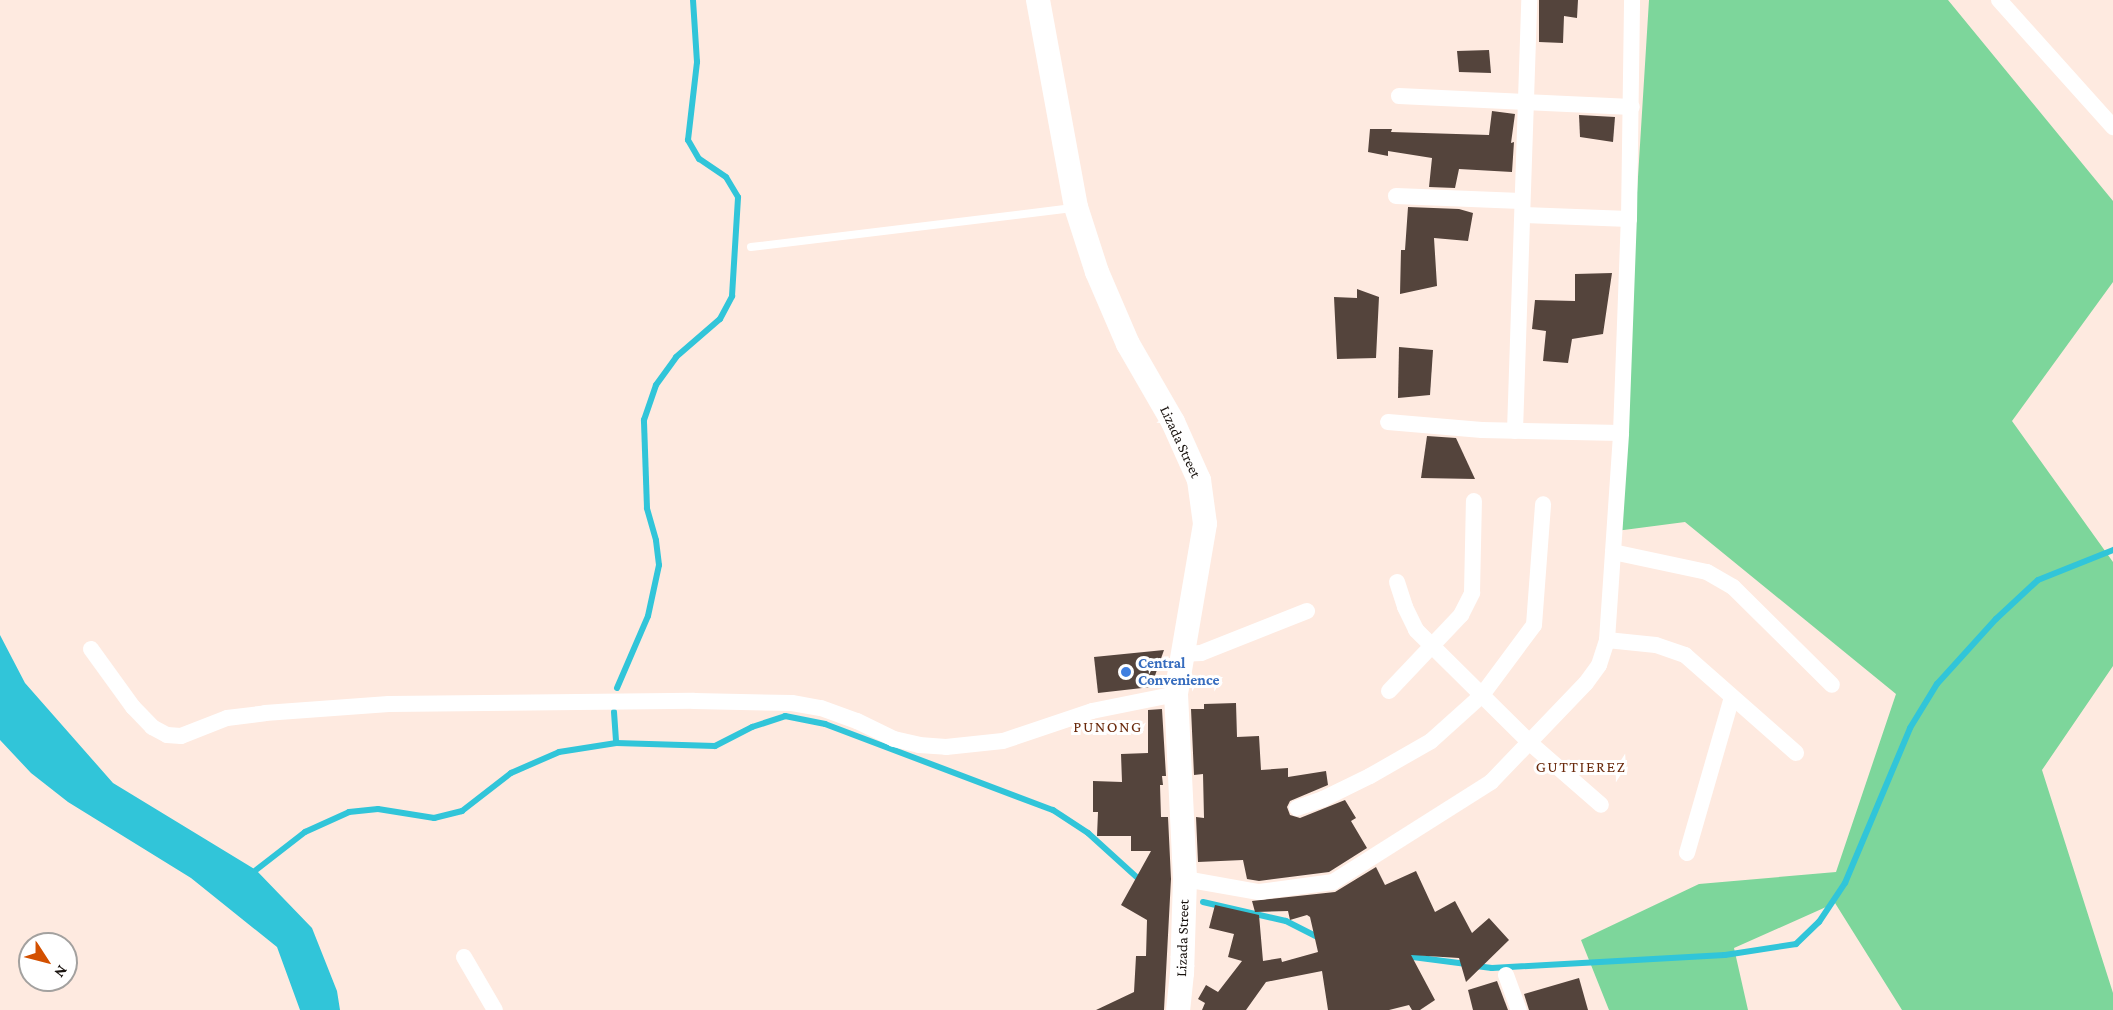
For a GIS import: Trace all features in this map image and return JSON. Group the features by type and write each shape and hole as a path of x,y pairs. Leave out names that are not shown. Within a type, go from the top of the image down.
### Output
{"street":[{"name":"Lizada Street","path":"1038,0 1076,207 1098,272 1128,344 1173,422 1198,480 1205,524 1176,694 1185,879 1182,973 1178,1010"},
{"path":"1515,431 1529,0"},
{"path":"1185,879 1258,892 1333,882 1491,782 1586,683 1599,665 1607,640 1621,433 1632,107 1632,0"},
{"path":"1999,0 2113,127"},
{"path":"1399,96 1632,107"},
{"path":"1396,196 1629,219"},
{"path":"1388,422 1515,431 1621,433"},
{"path":"1389,691 1461,615 1472,593 1474,501"},
{"path":"1297,808 1323,799 1370,776 1431,741 1482,695 1534,625 1543,504"},
{"path":"1612,552 1707,572 1733,587 1832,685"},
{"path":"1397,582 1416,630 1530,743 1601,805"},
{"path":"1181,654 1201,653 1307,611"},
{"path":"1607,640 1656,645 1685,655 1796,753"},
{"path":"91,649 133,707 152,727 167,735 181,736 227,718 265,712 389,704 705,701 792,704 821,708 857,721 894,739 919,745 946,747 1003,741 1092,711 1176,694"},
{"path":"1687,853 1732,697"},
{"path":"464,957 495,1010"},
{"path":"1506,975 1519,1010"}],"lane":[{"path":"751,247 1076,207"}],"green space":[{"path":"1649,0 1948,0 2113,201 2113,282 2012,421 2113,562 2113,666 2042,770 2113,993 2113,1010 1902,1010 1835,903 1734,948 1748,1010 1609,1010 1581,940 1699,884 1836,872 1896,694 1685,522 1616,531"}],"water":[{"path":"0,635 25,683 113,783 256,870 312,928 337,991 340,1010 300,1010 277,947 191,878 68,802 31,773 0,740"}],"building":[{"path":"1539,0 1578,0 1577,18 1564,16 1563,43 1539,42"},
{"path":"1489,50 1491,73 1459,72 1457,51"},
{"path":"1492,111 1515,114 1511,143 1514,142 1512,172 1459,169 1455,188 1429,187 1432,158 1388,151 1388,156 1368,152 1370,129 1392,129 1391,132 1489,135"},
{"path":"1579,115 1615,117 1613,142 1580,137"},
{"path":"1408,207 1459,209 1473,213 1468,241 1434,238 1437,286 1400,294 1401,250 1405,250"},
{"path":"1612,273 1603,334 1572,339 1568,363 1543,361 1546,331 1532,329 1535,300 1575,301 1575,274"},
{"path":"1357,289 1379,297 1376,358 1337,359 1334,297 1357,298"},
{"path":"1399,347 1433,350 1430,395 1398,398"},
{"path":"1427,436 1456,438 1475,479 1421,478"},
{"name":"Central Convenience","path":"1164,650 1151,687 1098,693 1094,657"},
{"path":"1236,703 1237,737 1259,736 1261,770 1288,768 1288,777 1326,771 1328,785 1290,801 1287,807 1290,815 1300,818 1345,800 1356,818 1351,821 1367,848 1329,872 1259,881 1247,879 1243,860 1198,862 1196,817 1204,818 1203,774 1194,775 1191,709 1204,709 1204,704"},
{"path":"1162,709 1166,776 1162,776 1163,785 1160,785 1161,817 1168,817 1171,879 1164,1010 1096,1010 1134,992 1136,956 1146,956 1147,920 1121,905 1151,851 1131,851 1131,836 1097,836 1098,812 1093,812 1093,781 1122,782 1121,754 1148,753 1148,710"},
{"path":"1376,867 1385,885 1416,871 1435,912 1455,901 1472,933 1489,918 1509,940 1466,982 1459,958 1411,955 1435,1000 1420,1010 1412,1010 1409,1005 1389,1010 1328,1010 1322,971 1266,982 1246,1010 1202,1010 1205,1003 1198,999 1206,985 1218,992 1242,961 1228,957 1234,934 1209,928 1215,905 1259,915 1263,961 1281,958 1282,962 1318,952 1310,917 1307,915 1290,920 1288,911 1255,912 1252,901 1335,892"},
{"path":"1579,978 1588,1010 1529,1010 1524,994"},
{"path":"1497,981 1508,1010 1473,1010 1468,990"}],"waterway":[{"path":"617,688 648,616 659,565 656,540 647,508 644,420 656,385 676,357 720,319 732,296 738,197 726,177 699,159 688,140 697,62 693,0"},
{"path":"1476,966 1492,968 1725,955 1796,944 1819,922 1845,883 1910,728 1937,684 1996,619 2038,580 2113,550"},
{"path":"614,712 616,743"},
{"path":"256,870 305,832 349,812 378,809 434,818 462,811 511,773 559,752 616,743 715,746 752,727 785,716 825,724 1053,810 1088,833 1141,881"},
{"path":"1203,902 1286,921 1319,938"},
{"path":"1405,956 1466,964"}],"place":[{"name":"Central Convenience","path":"1126,672"}],"district":[{"name":"PUNONG","path":"1108,727"},
{"name":"GUTTIEREZ","path":"1581,767"}]}
